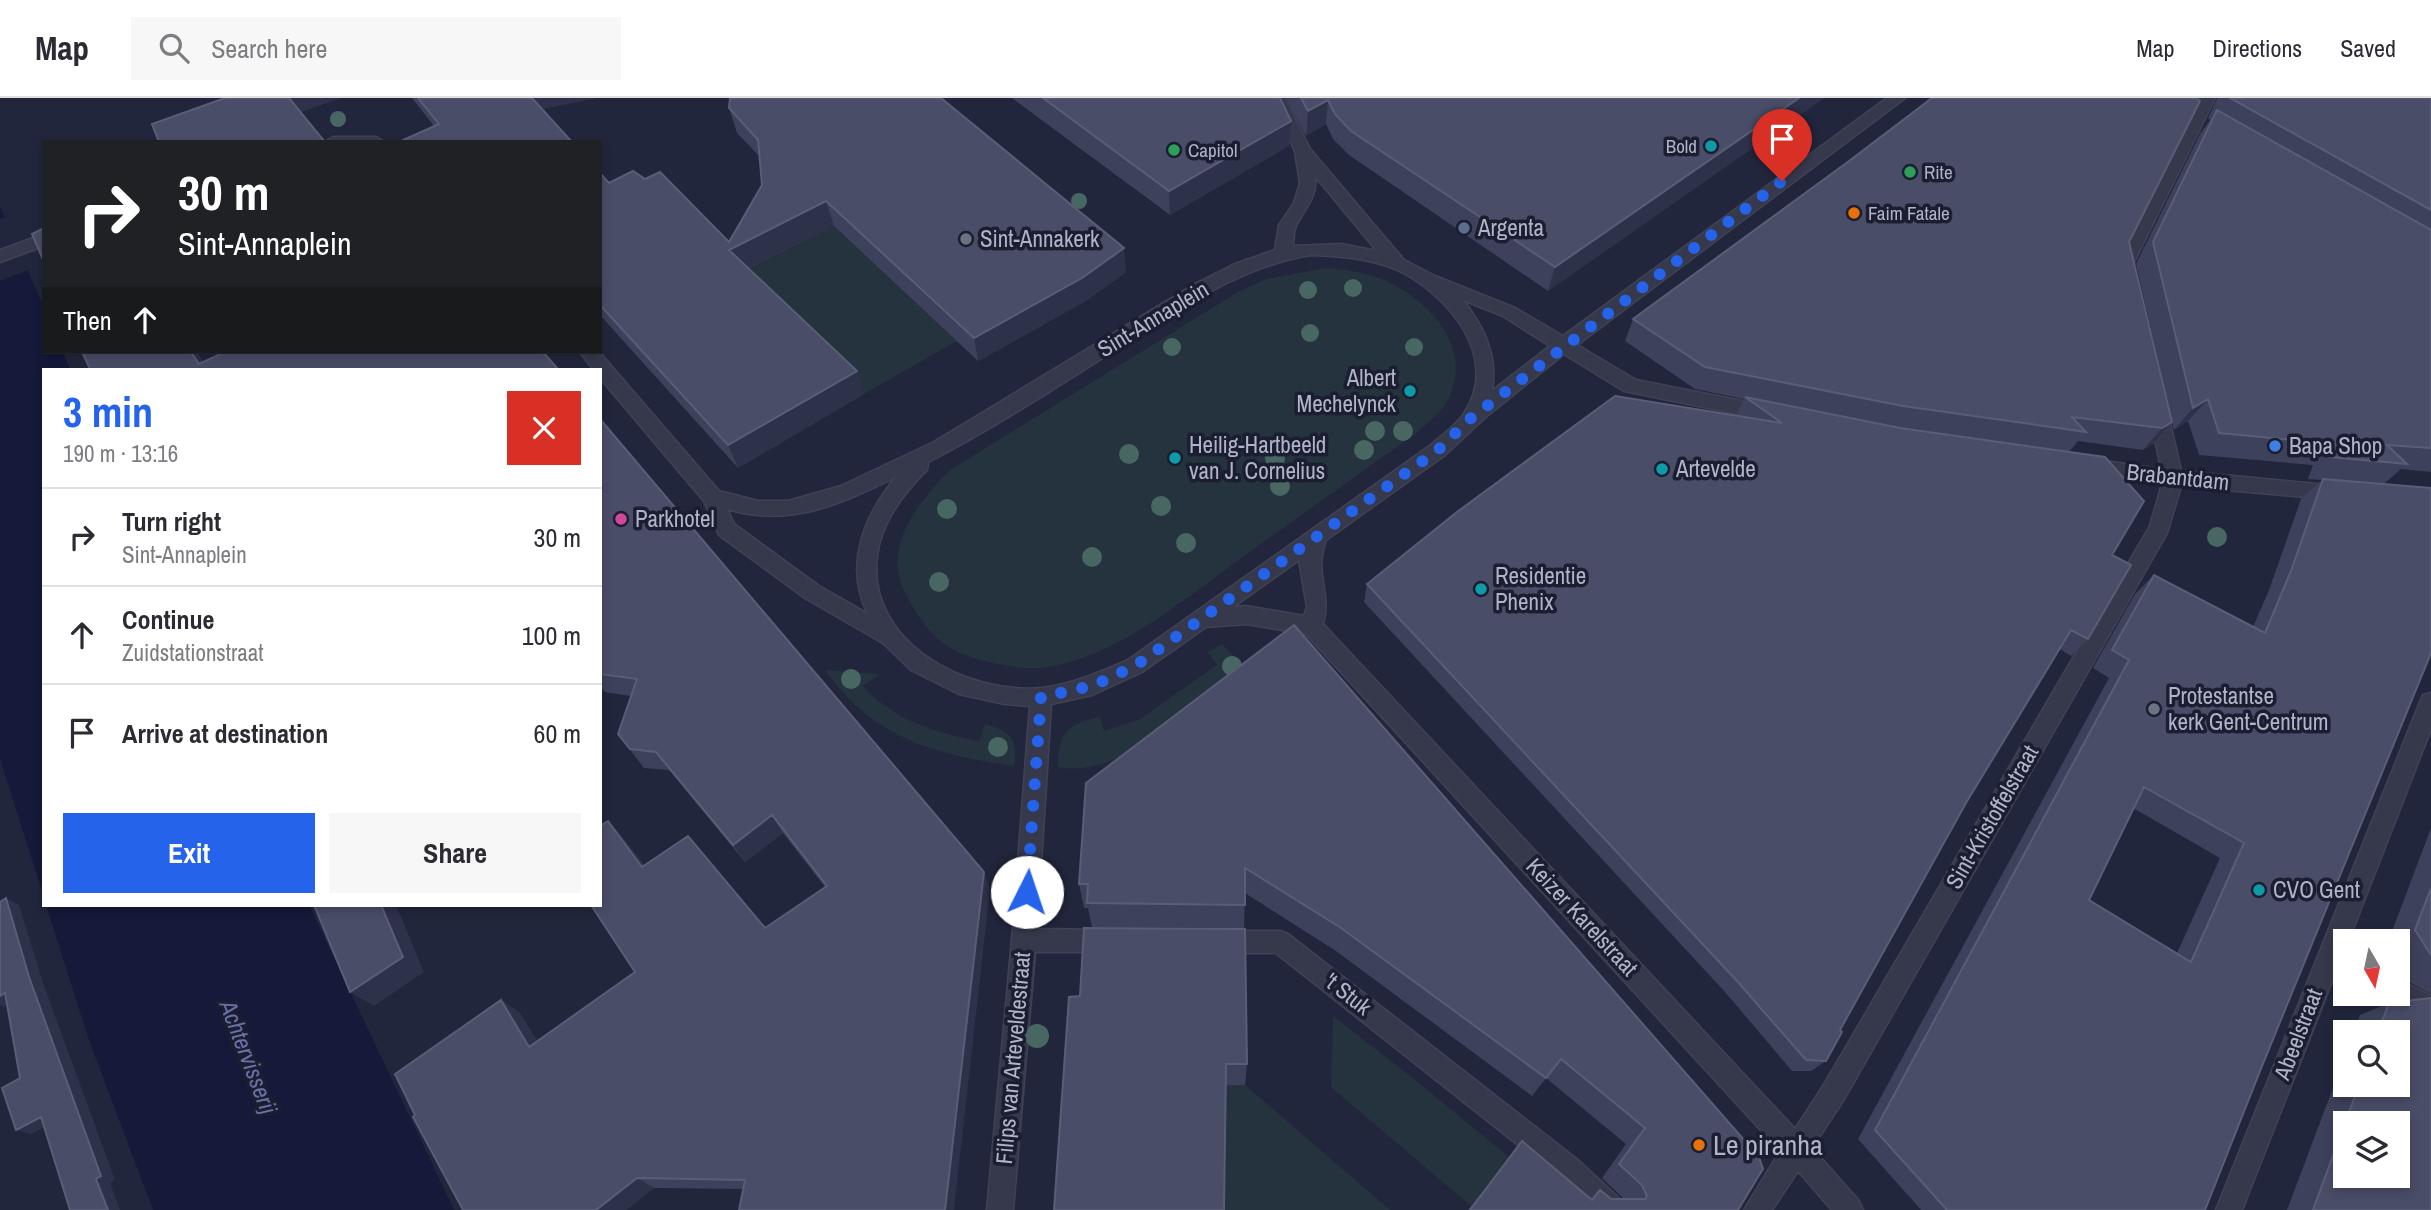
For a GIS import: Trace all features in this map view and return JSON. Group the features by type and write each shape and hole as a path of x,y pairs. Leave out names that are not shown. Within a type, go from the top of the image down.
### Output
{"street":[{"path":"1277,98 1303,151 1308,183 1302,204 1287,225 1283,254"},
{"name":"Sint-Annaplein","path":"712,497 726,529 811,592 890,637 918,664 959,685 1005,695 1041,697 1092,686 1135,666 1206,618 1438,450 1471,418 1565,345 1803,165 1897,98"},
{"path":"2130,290 2124,264 2207,98"},
{"name":"Sint-Annaplein","path":"1303,151 1397,263"},
{"path":"0,256 42,241"},
{"name":"Sint-Annaplein","path":"712,497 759,509 798,507 850,490 930,455 1195,292 1242,268 1283,254 1324,249 1361,253 1397,263 1429,280 1455,303 1477,331 1485,361 1483,391 1471,418"},
{"path":"1429,280 1509,312 1631,386 1783,416"},
{"path":"591,354 712,497"},
{"path":"2153,392 2173,478"},
{"name":"Sint-Annaplein","path":"890,637 869,592 867,564 873,535 883,508 900,484 930,455"},
{"name":"Brabantdam","path":"2065,463 2173,478 2363,494"},
{"name":"Sint-Kristoffelstraat","path":"1757,1210 1840,1080 2160,527 2173,478"},
{"path":"1206,618 1246,615 1312,626 1317,607 1310,559 1318,536"},
{"name":"Keizer Karelstraat","path":"1312,626 1796,1148 1850,1210"},
{"name":"Filips van Arteveldestraat","path":"1000,1210 1024,940 1041,697"},
{"name":"Abeelstraat","path":"2347,929 2431,702"},
{"path":"1024,940 1130,941"},
{"name":"'t Stuk","path":"1193,941 1280,942 1549,1154 1613,1210"},
{"name":"Abeelstraat","path":"2229,1210 2333,966"},
{"path":"2410,998 2431,1009"}],"shaded area":[{"path":"834,226 957,341 864,394 739,275"},
{"path":"1326,268 1384,280 1402,289 1433,314 1452,347 1456,365 1454,384 1446,403 1432,420 1178,605 1125,639 1097,652 1040,668 1016,667 976,659 961,653 938,639 928,629 904,590 898,573 898,556 901,540 917,509 950,470 1238,292 1266,279"},
{"path":"1222,644 1246,668 1183,719 1133,751 1108,762 1083,768 1058,767 1060,746 1072,727 1100,717 1104,731 1140,719 1217,665 1208,652"},
{"path":"825,670 880,674 863,686 888,708 931,729 979,741 985,724 1001,730 1013,743 1014,766 932,749 885,728 844,693"},
{"path":"1333,1016 1509,1157 1471,1206 1331,1087"},
{"path":"1226,1085 1245,1085 1390,1210 1224,1210"}],"water":[{"path":"0,206 42,303 42,354 64,354 70,368 42,368 42,891 0,759"},
{"name":"Achtervisserij","path":"47,907 310,907 454,1210 153,1210 89,1040"}],"pier":[{"path":"8,216 31,269 0,281 0,219"}],"building":[{"path":"225,98 289,98 323,140 158,140 152,124"},
{"path":"418,98 532,98 570,140 403,140 439,124"},
{"path":"730,98 941,98 1124,248 1082,278 974,338 826,201 729,250 857,371 728,445 602,307 602,175 609,183 633,171 645,179 660,172 729,242 762,185 758,140 729,108"},
{"path":"1043,98 1280,98 1291,121 1169,191"},
{"path":"1301,98 1799,98 1555,267 1351,131 1335,114 1328,100 1308,111"},
{"path":"1932,98 2196,98 2200,101 2129,242 2172,422 2162,428 2072,417 2086,432 1903,406 1705,367 1633,319"},
{"path":"2230,98 2431,98 2431,210"},
{"path":"2217,110 2431,230 2431,448 2387,445 2407,464 2331,457 2335,444 2219,433 2208,399 2193,408 2153,242"},
{"path":"42,229 42,257 32,234"},
{"path":"83,354 192,354 199,364 221,354 545,354 557,368 90,368"},
{"path":"1615,396 1782,423 1745,397 1900,428 2105,457 2144,501 2112,555 2131,565 2088,639 2071,630 1966,803 1840,1030 1842,1032 1826,1061 1806,1060 1737,981 1367,584 1457,512"},
{"path":"602,421 984,872 945,1210 739,1210 745,1180 637,1178 596,1210 463,1210 413,1117 415,1115 395,1074 501,1000 529,1047 635,972 592,907 602,907 602,825 608,821 642,867 688,836 765,928 827,886 772,815 733,845 656,752 630,749 618,734 637,679 602,674"},
{"path":"2323,479 2431,488 2431,653 2205,1210 1947,1210 1875,1130 2129,660 2112,650 2154,575 2265,633 2291,571","holes":["2144,787 2244,843 2191,962 2089,900"]},
{"path":"1294,625 1759,1157 1763,1169 1738,1210 1470,1210 1522,1141 1592,1200 1600,1190 1611,1199 1645,1199 1647,1196 1642,1185 1619,1164 1645,1128 1561,1059 1546,1078 1341,928 1245,868 1245,905 1087,903 1088,884 1079,884 1086,783"},
{"path":"2431,888 2431,955 2415,930"},
{"path":"6,898 29,977 101,1176 96,1179 108,1210 70,1210 41,1117 16,1130 2,1088 20,1078 5,993 0,996 0,902"},
{"path":"315,907 382,907 403,957 350,992"},
{"path":"1084,928 1245,929 1247,1064 1226,1064 1224,1210 1054,1210 1069,997 1080,996"},
{"path":"2431,998 2431,1210 2313,1210 2333,1156 2333,1188 2410,1188 2410,1111 2349,1111 2355,1097 2410,1097 2410,1020 2383,1020 2388,1006 2410,1006 2410,1000"}],"place":[{"name":"Bold","path":"1711,146"},
{"name":"Capitol","path":"1174,150"},
{"name":"Rite","path":"1910,172"},
{"name":"Faim Fatale","path":"1854,213"},
{"name":"Argenta","path":"1464,228"},
{"name":"Sint-Annakerk","path":"966,239"},
{"name":"Albert Mechelynck","path":"1410,391"},
{"name":"Bapa Shop","path":"2275,446"},
{"name":"Heilig-Hartbeeld van J. Cornelius","path":"1175,458"},
{"name":"Artevelde","path":"1662,469"},
{"name":"Parkhotel","path":"621,519"},
{"name":"Residentie Phenix","path":"1481,589"},
{"name":"Protestantse kerk Gent-Centrum","path":"2154,709"},
{"name":"CVO Gent","path":"2259,890"},
{"name":"Le piranha","path":"1699,1145"}],"route":[{"path":"1027,892 1041,697 1092,686 1135,666 1206,618 1438,450 1471,418 1782,181"}]}
